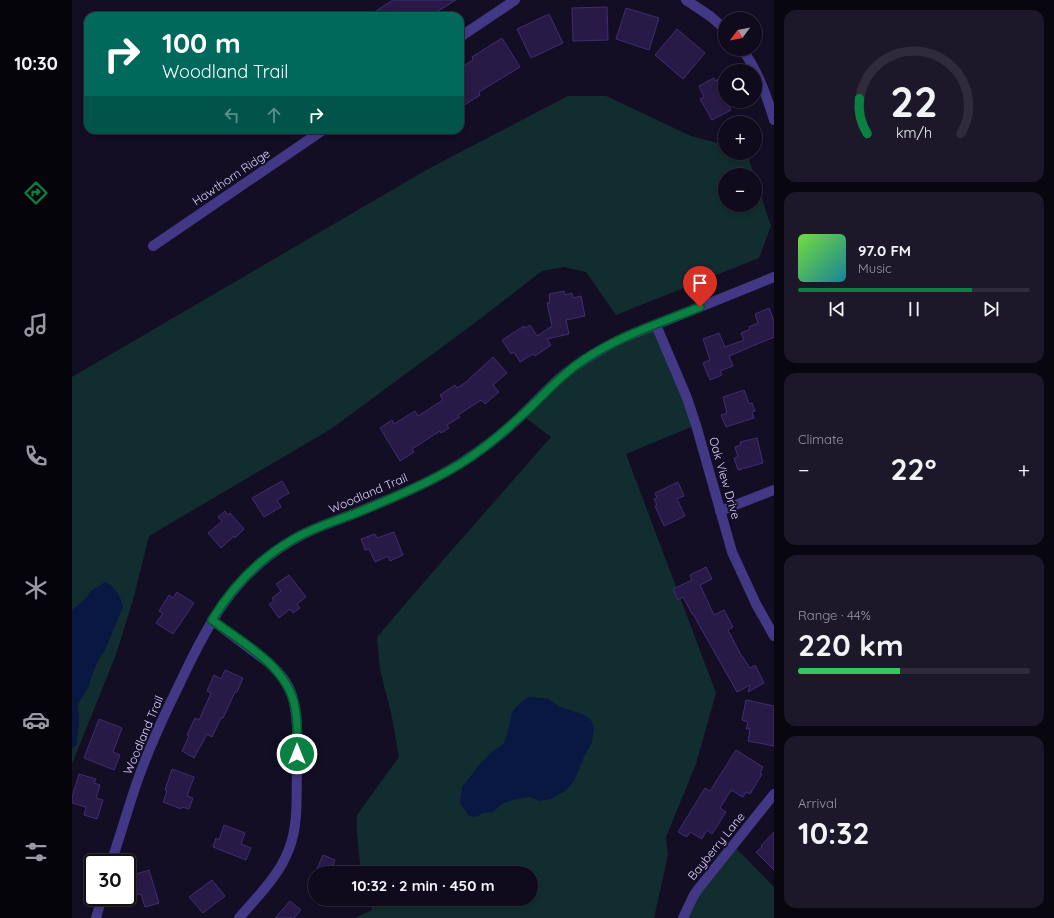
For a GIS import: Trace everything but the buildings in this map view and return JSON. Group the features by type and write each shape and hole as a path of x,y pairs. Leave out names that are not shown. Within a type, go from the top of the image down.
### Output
{"street":[{"path":"464,34 515,0"},
{"path":"686,0 718,23"},
{"path":"747,56 763,86 774,120"},
{"name":"Hawthorn Ridge","path":"153,246 317,134"},
{"name":"Woodland Trail","path":"114,854 137,782 158,729 212,620 228,597 248,574 270,555 292,540 312,530 409,490 461,463 493,440 522,415 548,388 576,365 606,346 774,277"},
{"name":"Oak View Drive","path":"656,325 687,398 732,552 739,570 774,636"},
{"path":"720,511 774,490"},
{"path":"212,620 276,669 289,689 296,712 296,817 292,839 287,854 279,869 239,918"},
{"name":"Bayberry Lane","path":"683,918 699,888 774,794"},
{"path":"96,918 99,906"}],"green space":[{"path":"568,96 606,96 691,136 718,143 718,160 749,160 752,168 718,168 718,212 762,212 762,199 771,226 759,258 616,315 586,272 564,267 542,271 472,325 331,429 149,536 134,596 117,652 72,764 72,377 428,169"},
{"path":"656,325 696,425 626,454 716,693 696,764 666,837 668,855 654,918 355,918 372,910 371,906 538,906 538,866 360,866 357,834 357,815 399,757 392,717 380,670 377,637 551,437 522,415 562,376"},
{"path":"733,845 774,887 774,918 684,918"}],"water":[{"path":"105,582 117,592 123,607 104,652 98,661 89,686 78,704 79,722 77,744 72,749 72,610 86,598 91,591"},
{"path":"528,697 548,699 560,707 582,714 589,718 592,722 594,728 592,742 574,781 565,791 551,799 540,801 529,797 512,800 502,804 493,812 483,813 476,817 469,816 460,803 462,787 481,763 504,743 512,712"}],"route":[{"path":"297,754 296,712 291,694 282,677 269,663 212,620 237,585 258,564 292,540 312,530 354,514 415,487 445,473 461,463 493,440 522,415 548,388 591,355 623,338 700,307"}]}
